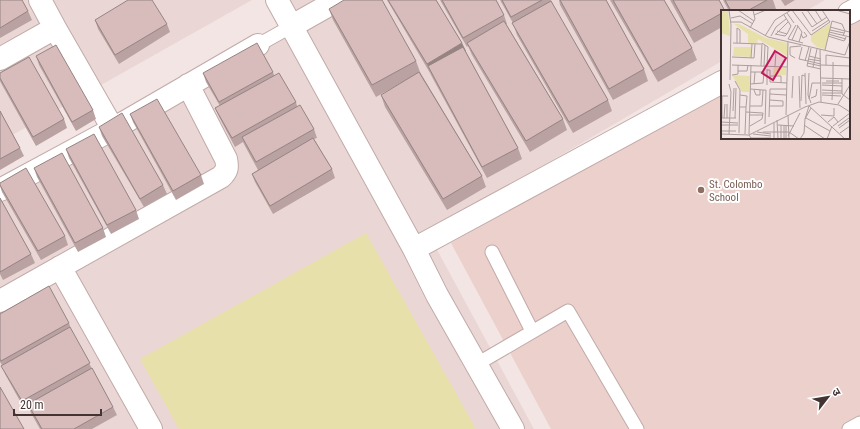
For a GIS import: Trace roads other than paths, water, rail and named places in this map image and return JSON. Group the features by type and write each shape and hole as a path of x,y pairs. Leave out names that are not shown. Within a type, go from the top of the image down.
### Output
{"street":[{"path":"40,0 112,129"},
{"path":"277,0 414,249 437,295 513,429"},
{"path":"292,26 338,0"},
{"path":"850,13 860,8"},
{"path":"0,59 55,28"},
{"path":"0,190 112,129 258,45"},
{"path":"414,249 721,83"},
{"path":"0,301 221,177 226,172 228,166 226,159 188,85"},
{"path":"60,267 150,429"}],"lane":[{"path":"258,45 292,26"},
{"path":"492,252 532,331"},
{"path":"477,364 568,311 636,429"},
{"path":"849,429 860,422"}],"place":[{"name":"St. Colombo School","path":"701,190"}]}
